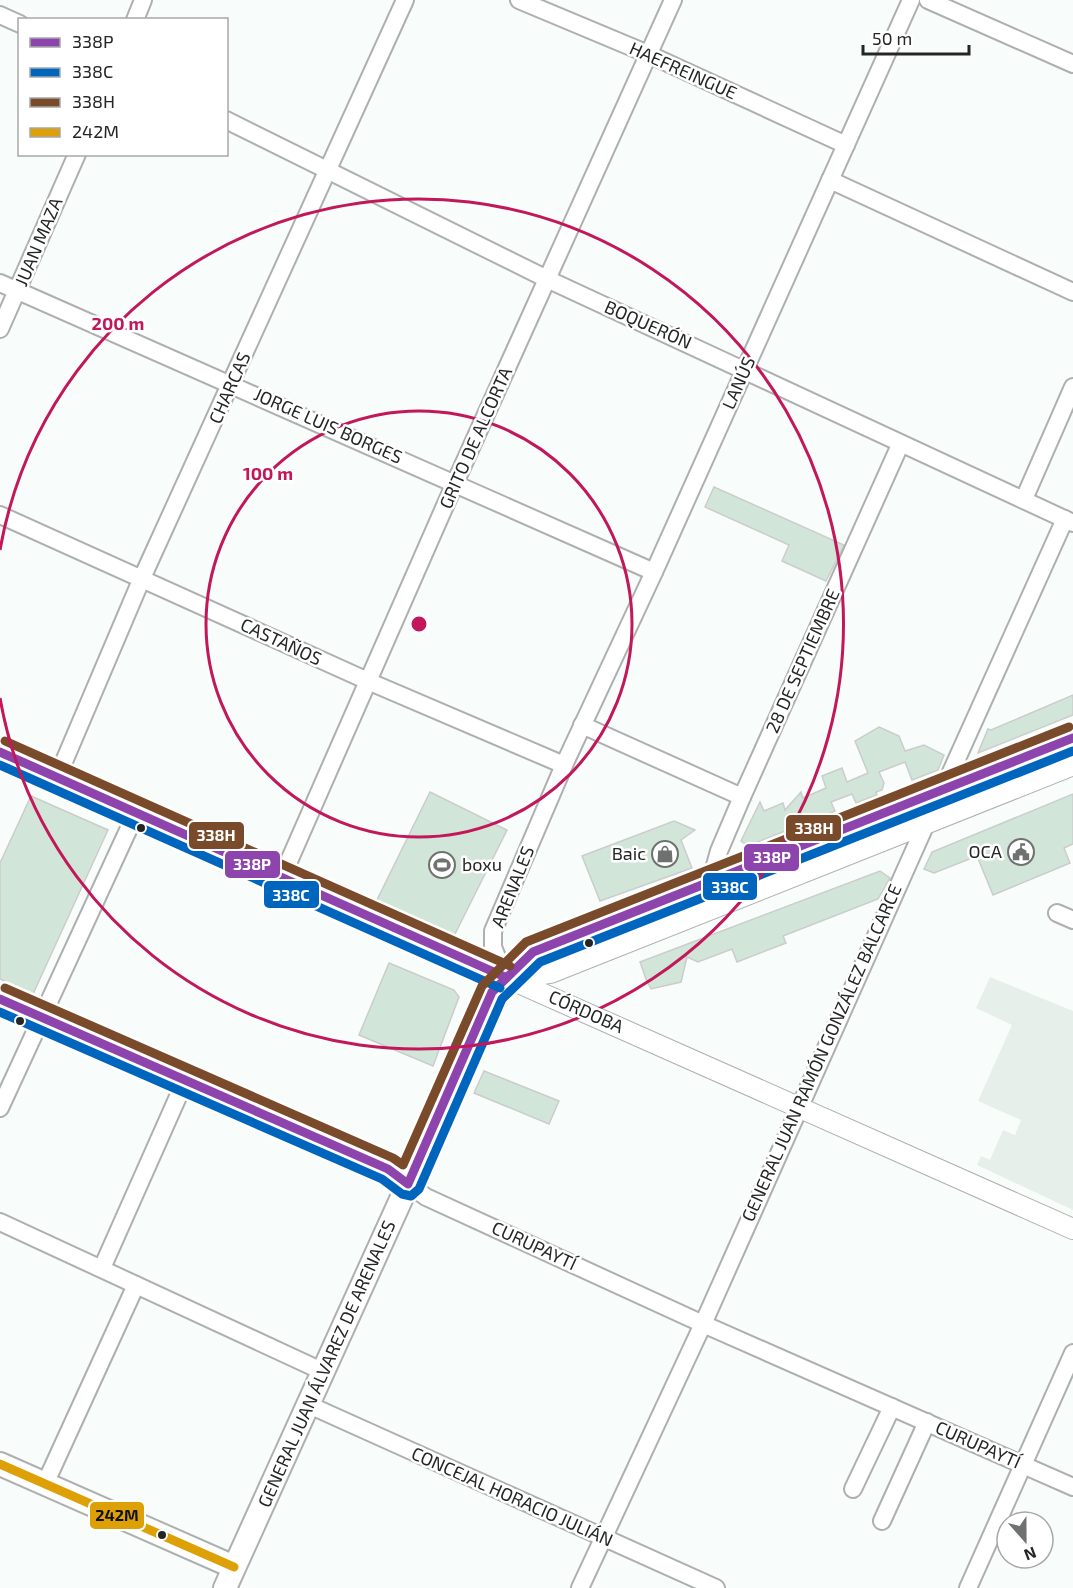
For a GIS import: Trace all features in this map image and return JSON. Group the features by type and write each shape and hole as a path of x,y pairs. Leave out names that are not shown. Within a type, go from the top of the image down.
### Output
{"main road":[{"name":"GENERAL JUAN ÁLVAREZ DE ARENALES","path":"225,1588 408,1185 492,992 505,977 533,952 1073,738"},
{"name":"CÓRDOBA","path":"0,752 505,977"},
{"path":"505,977 550,970 1073,762"},
{"name":"CURUPAYTÍ","path":"0,999 388,1169 408,1185"},
{"path":"1,1467 45,1484 234,1568"}],"street":[{"path":"136,18 143,0"},
{"name":"CHARCAS","path":"57,778 142,578 405,0"},
{"name":"HAEFREINGUE","path":"519,0 648,54 846,145"},
{"name":"GRITO DE ALCORTA","path":"282,878 370,682 455,483 673,0"},
{"name":"LANÚS","path":"564,765 654,572 911,0"},
{"path":"928,0 1073,64"},
{"path":"0,15 18,23"},
{"name":"BOQUERÓN","path":"228,121 547,279 745,369 900,445 1069,521"},
{"name":"JUAN MAZA","path":"0,329 76,156"},
{"path":"830,180 1073,292"},
{"name":"JORGE LUIS BORGES","path":"0,283 654,572"},
{"path":"1024,499 1073,387"},
{"name":"28 DE SEPTIEMBRE","path":"711,880 719,851 742,797 900,445"},
{"name":"CASTAÑOS","path":"0,515 370,682 564,765"},
{"name":"GENERAL JUAN RAMÓN GONZÁLEZ BALCARCE","path":"580,1588 703,1324 797,1107 927,819 945,788 1069,521"},
{"path":"582,725 742,797"},
{"name":"ARENALES","path":"505,977 494,947 493,931 564,765"},
{"path":"0,1108 136,813"},
{"path":"1057,914 1073,920"},
{"name":"CÓRDOBA","path":"505,977 1073,1229"},
{"path":"102,1268 185,1081"},
{"name":"CURUPAYTÍ","path":"408,1185 426,1197 703,1324 1073,1487"},
{"path":"0,1222 324,1372"},
{"path":"45,1484 136,1285"},
{"path":"968,1588 1025,1465 1073,1353"},
{"name":"CONCEJAL HORACIO JULIÁN","path":"309,1405 716,1588"},
{"path":"853,1489 892,1407"},
{"path":"882,1521 927,1422"}],"shaded area":[{"path":"990,977 1073,1011 1073,1210 977,1165 981,1156 990,1160 1003,1130 1015,1135 1021,1120 978,1101 1012,1025 976,1008"}],"building":[{"path":"714,487 844,545 826,581 782,561 789,545 705,507"},
{"path":"1073,695 1073,715 978,753 988,729 991,730"},
{"path":"879,727 899,736 905,751 924,745 944,755 938,770 912,780 905,762 879,772 884,783 882,790 876,792 877,795 856,803 852,794 831,802 835,811 748,846 741,841 760,802 764,811 783,803 785,810 801,792 803,798 826,788 822,776 842,768 847,782 868,773 855,741"},
{"name":"boxu","path":"430,792 507,830 453,938 377,900"},
{"name":"OCA","path":"1073,794 1073,844 1064,848 1070,863 993,895 977,856 934,873 924,869 932,852"},
{"path":"31,796 108,830 33,994 0,979 0,863"},
{"path":"674,821 695,830 681,840 692,868 600,901 582,856"},
{"path":"880,871 890,878 878,899 783,936 786,943 737,962 732,949 698,962 687,957 681,982 651,989 646,979 640,962"},
{"path":"389,963 454,990 459,997 433,1066 359,1035"},
{"path":"484,1071 559,1101 549,1124 474,1093"}],"transit line":[{"name":"338H","path":"5,988 393,1158 403,1165 482,986 526,942 1069,727"},
{"name":"338P","path":"0,999 388,1169 408,1184 492,992 533,952 1073,738"},
{"name":"338H","path":"5,741 510,966"},
{"name":"338C","path":"0,1012 382,1179 402,1194 411,1196 419,1189 502,999 540,962 1073,751"},
{"name":"338P","path":"0,752 505,977"},
{"name":"338C","path":"0,765 500,988"},
{"name":"242M","path":"0,1464 234,1567"}],"place":[{"name":"OCA","path":"1021,852"},
{"name":"Baic","path":"665,854"},
{"name":"boxu","path":"442,865"}]}
